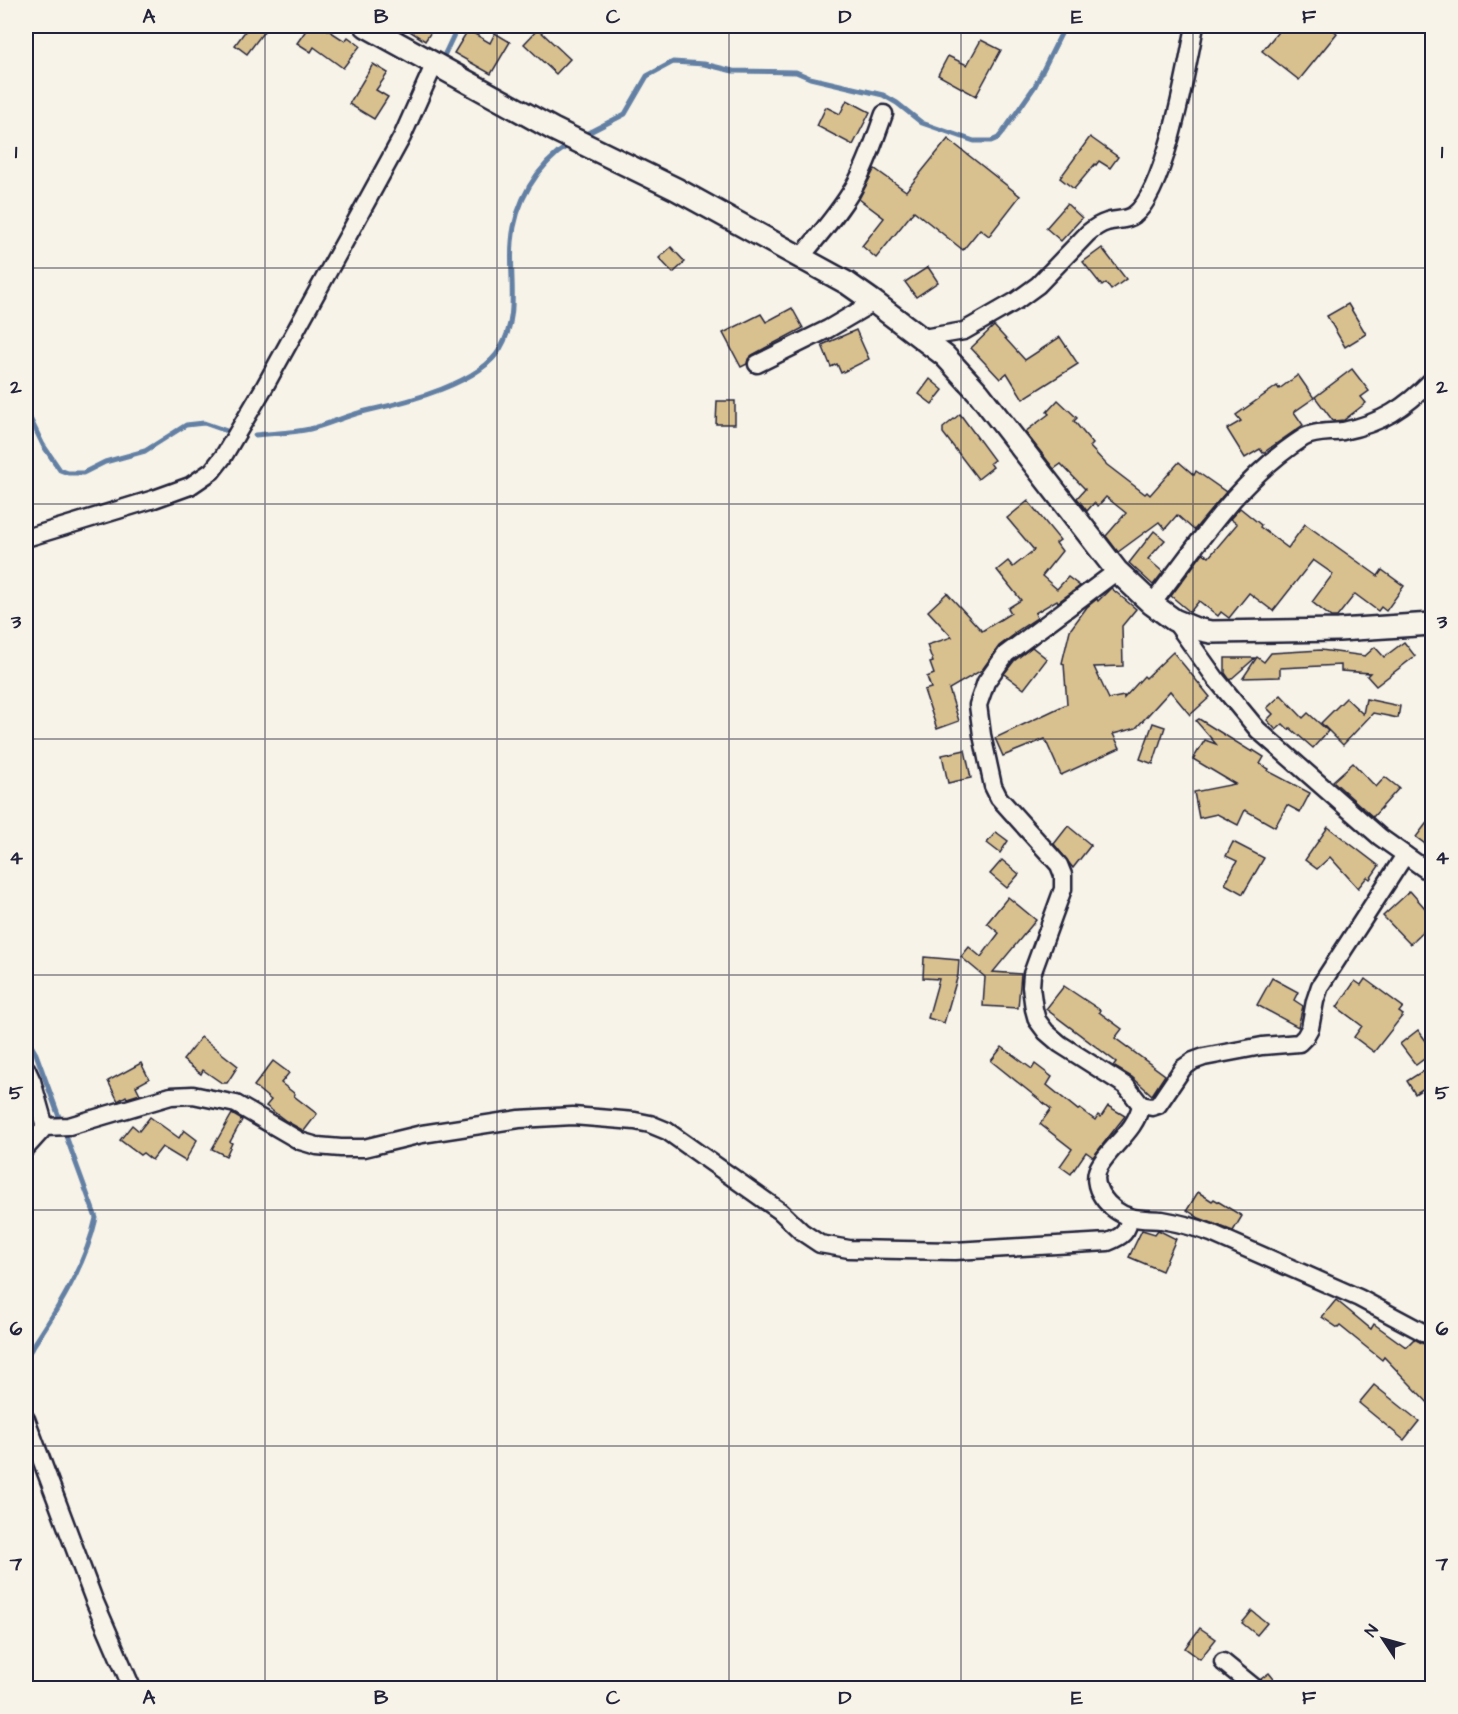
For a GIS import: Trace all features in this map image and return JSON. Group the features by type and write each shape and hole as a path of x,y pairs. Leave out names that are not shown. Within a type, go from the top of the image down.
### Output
{"main road":[{"path":"366,26 553,129 676,189 801,257 847,283 923,338 945,356 978,392 1117,571 1152,604 1174,620 1211,632 1339,630 1432,624"}],"street":[{"path":"923,338 964,331 996,314 1038,285 1096,226 1135,215 1152,189 1165,157 1182,96 1195,26"},
{"path":"26,538 154,499 190,486 212,471 223,458 265,386 402,137 435,63"},
{"path":"801,257 841,209 855,186 884,114"},
{"path":"757,364 828,329 874,302"},
{"path":"1152,604 1221,513 1259,472 1304,437 1366,425 1391,415 1414,399 1432,380"},
{"path":"1117,571 1006,654 986,682 978,705 989,773 999,798 1049,853 1063,874 1063,889 1032,974 1031,987 1037,1020 1060,1044 1126,1086 1141,1105 1152,1107 1158,1105 1183,1068 1193,1061 1262,1046 1299,1042 1310,1028 1320,986 1405,855"},
{"path":"1174,620 1216,679 1258,730 1380,837 1432,874"},
{"path":"26,1068 45,1127"},
{"path":"26,1148 45,1127 69,1126 171,1096 193,1095 236,1104 300,1141 317,1146 341,1148 364,1148 422,1134 519,1119 573,1116 635,1121 667,1131 780,1211 820,1244 849,1249 955,1251 1108,1242 1124,1234 1129,1224 1129,1217"},
{"path":"1141,1105 1134,1123 1099,1166 1096,1178 1101,1197 1110,1206 1129,1217 1164,1221 1202,1230 1359,1298 1432,1336"},
{"path":"26,1419 94,1600 132,1689"},
{"path":"1223,1662 1255,1689"}],"building":[{"path":"249,26 268,26 247,54 235,45"},
{"path":"309,26 322,26 345,41 348,37 360,46 343,68 314,47 311,52 297,43"},
{"path":"402,26 435,26 425,41"},
{"path":"1283,26 1328,26 1337,33 1299,80 1262,51"},
{"path":"538,29 570,59 556,74 524,44"},
{"path":"468,30 490,43 495,33 510,42 491,74 454,53"},
{"path":"981,40 1001,50 976,96 938,75 948,56 967,65"},
{"path":"373,64 388,73 376,90 388,97 374,119 349,104"},
{"path":"847,100 870,112 853,145 817,126 826,107 840,114"},
{"path":"1090,137 1118,157 1110,168 1099,161 1074,189 1060,178"},
{"path":"948,139 1020,196 989,236 980,229 963,250 914,211 876,258 862,246 884,218 859,199 874,170 906,191"},
{"path":"1067,204 1082,218 1061,241 1046,228"},
{"path":"671,247 685,262 673,273 659,258"},
{"path":"1102,248 1126,279 1111,290 1106,283 1102,286 1083,262"},
{"path":"928,267 938,282 916,297 905,282"},
{"path":"1348,304 1366,334 1345,347 1327,316"},
{"path":"792,308 803,328 752,355 747,364 741,367 723,333 761,314 766,322"},
{"path":"994,326 1025,360 1060,337 1078,364 1023,399 1007,373 1000,379 971,348"},
{"path":"856,330 869,359 841,373 837,364 831,367 822,345"},
{"path":"1352,369 1369,391 1361,397 1366,403 1344,420 1333,421 1315,397"},
{"path":"1298,375 1314,398 1294,412 1303,425 1263,453 1260,449 1245,458 1227,429 1241,421 1236,415 1277,386 1279,389"},
{"path":"930,379 943,390 932,404 919,394"},
{"path":"1058,400 1077,418 1074,421 1093,444 1090,447 1107,465 1145,494 1147,492 1150,495 1179,462 1194,475 1196,471 1226,492 1194,530 1177,515 1165,529 1159,522 1118,552 1106,536 1126,513 1106,497 1098,506 1094,503 1087,511 1077,498 1085,489 1061,464 1054,469 1025,432 1049,414 1047,412"},
{"path":"717,401 735,401 735,424 716,424"},
{"path":"960,414 994,460 990,463 993,467 978,479 943,433 943,428"},
{"path":"1028,501 1060,540 1056,543 1062,551 1042,576 1057,589 1068,577 1080,586 1058,602 1057,600 1035,613 1037,618 999,646 982,670 949,689 959,721 937,729 924,690 931,688 927,677 934,674 930,663 933,662 927,645 952,637 928,611 947,593 982,631 1011,613 1008,608 1021,600 997,570 1008,561 1013,567 1034,550 1007,518"},
{"path":"1240,508 1288,548 1305,524 1378,576 1382,570 1404,586 1386,611 1381,607 1378,611 1355,594 1337,617 1331,617 1312,602 1333,574 1313,560 1273,611 1249,593 1229,618 1221,612 1218,616 1199,601 1190,612 1171,596 1203,553 1209,557 1237,524 1230,519"},
{"path":"1154,531 1165,540 1148,559 1163,572 1153,585 1129,563"},
{"path":"1111,588 1136,609 1122,626 1123,666 1094,667 1109,699 1124,696 1124,698 1144,676 1146,678 1173,652 1210,697 1190,715 1170,691 1136,728 1113,734 1120,748 1061,775 1045,739 1003,756 995,738 1067,704 1064,664 1062,663 1070,630 1087,607 1097,599 1098,601"},
{"path":"1404,642 1415,656 1376,686 1367,676 1370,673 1341,671 1341,665 1280,668 1280,677 1243,678 1257,657 1264,662 1271,653 1321,650 1365,656 1375,647 1384,657"},
{"path":"1032,647 1047,659 1024,689 1004,674 1014,661"},
{"path":"1225,658 1255,658 1230,680 1225,673"},
{"path":"1281,695 1303,718 1308,713 1328,731 1313,748 1290,728 1289,730 1283,724 1276,730 1267,720 1273,714 1267,708"},
{"path":"1346,698 1363,714 1366,699 1400,706 1398,718 1373,713 1343,745 1321,723"},
{"path":"1199,719 1264,757 1260,764 1269,769 1268,771 1310,793 1300,812 1287,805 1275,827 1245,810 1238,825 1217,814 1199,818 1194,792 1235,784 1193,759 1205,740 1216,744 1196,721"},
{"path":"1153,723 1165,727 1153,764 1140,759"},
{"path":"965,750 971,778 948,783 942,755"},
{"path":"1353,763 1376,787 1385,777 1399,788 1373,817 1333,781"},
{"path":"1432,816 1432,849 1416,837"},
{"path":"1068,826 1091,845 1073,868 1054,844"},
{"path":"1328,827 1379,866 1370,879 1367,877 1358,888 1330,857 1317,869 1305,860"},
{"path":"996,832 1008,841 1000,853 987,843"},
{"path":"1233,842 1264,858 1243,894 1225,884 1237,861 1226,856"},
{"path":"1002,860 1019,874 1007,888 990,874"},
{"path":"1410,891 1432,916 1432,923 1410,944 1383,916"},
{"path":"1008,897 1036,920 993,972 1021,974 1018,1008 983,1006 985,977 961,957 969,947 981,957 999,933 987,923"},
{"path":"924,957 959,960 958,975 944,1023 928,1018 939,979 923,978"},
{"path":"1272,978 1298,992 1294,1000 1303,1006 1298,1027 1257,1005"},
{"path":"1365,979 1403,1007 1399,1012 1403,1015 1374,1052 1354,1037 1362,1026 1337,1007 1355,981 1361,985"},
{"path":"1064,986 1100,1010 1099,1012 1122,1029 1115,1038 1165,1075 1152,1095 1132,1077 1113,1066 1116,1062 1046,1009"},
{"path":"1418,1030 1432,1049 1432,1053 1416,1065 1400,1044"},
{"path":"201,1037 238,1066 227,1083 222,1083 203,1070 201,1074 183,1060"},
{"path":"1002,1047 1032,1069 1035,1064 1052,1077 1047,1085 1078,1110 1080,1109 1095,1120 1098,1115 1101,1117 1108,1106 1125,1116 1093,1157 1086,1152 1071,1174 1060,1166 1072,1149 1040,1124 1051,1109 991,1061"},
{"path":"273,1061 289,1073 281,1083 317,1114 304,1131 266,1106 271,1100 254,1086"},
{"path":"141,1063 149,1079 136,1086 140,1094 127,1098 126,1096 118,1101 108,1081"},
{"path":"1432,1065 1432,1083 1415,1094 1407,1081"},
{"path":"232,1114 242,1120 230,1142 232,1143 226,1156 212,1149"},
{"path":"150,1117 179,1138 184,1130 197,1140 185,1161 162,1147 152,1160 143,1153 140,1155 120,1140 132,1125 139,1131"},
{"path":"1198,1192 1242,1216 1233,1231 1199,1218 1187,1210"},
{"path":"1142,1230 1155,1234 1158,1230 1176,1239 1162,1271 1129,1257"},
{"path":"1336,1300 1371,1329 1374,1324 1406,1347 1414,1339 1428,1346 1432,1352 1432,1407 1384,1357 1382,1360 1340,1326 1338,1328 1322,1317"},
{"path":"1374,1385 1419,1421 1404,1440 1359,1403"},
{"path":"1252,1611 1267,1623 1257,1635 1242,1623"},
{"path":"1200,1628 1216,1639 1200,1659 1185,1648"},
{"path":"1269,1673 1282,1689 1265,1689 1261,1679"}],"waterway":[{"path":"441,62 458,26"},
{"path":"580,137 625,114 647,76 673,62 704,64 733,71 796,72 810,78 883,95 922,123 974,141 991,141 1003,132 1035,86 1065,26"},
{"path":"255,435 310,429 355,414 403,402 460,381 490,361 500,349 510,324 512,242 523,199 537,174 570,144"},
{"path":"26,410 43,445 60,470 68,473 83,473 105,462 145,451 186,425 204,423 227,431"},
{"path":"26,1037 36,1054 96,1218 76,1273 58,1308 26,1357"}]}
